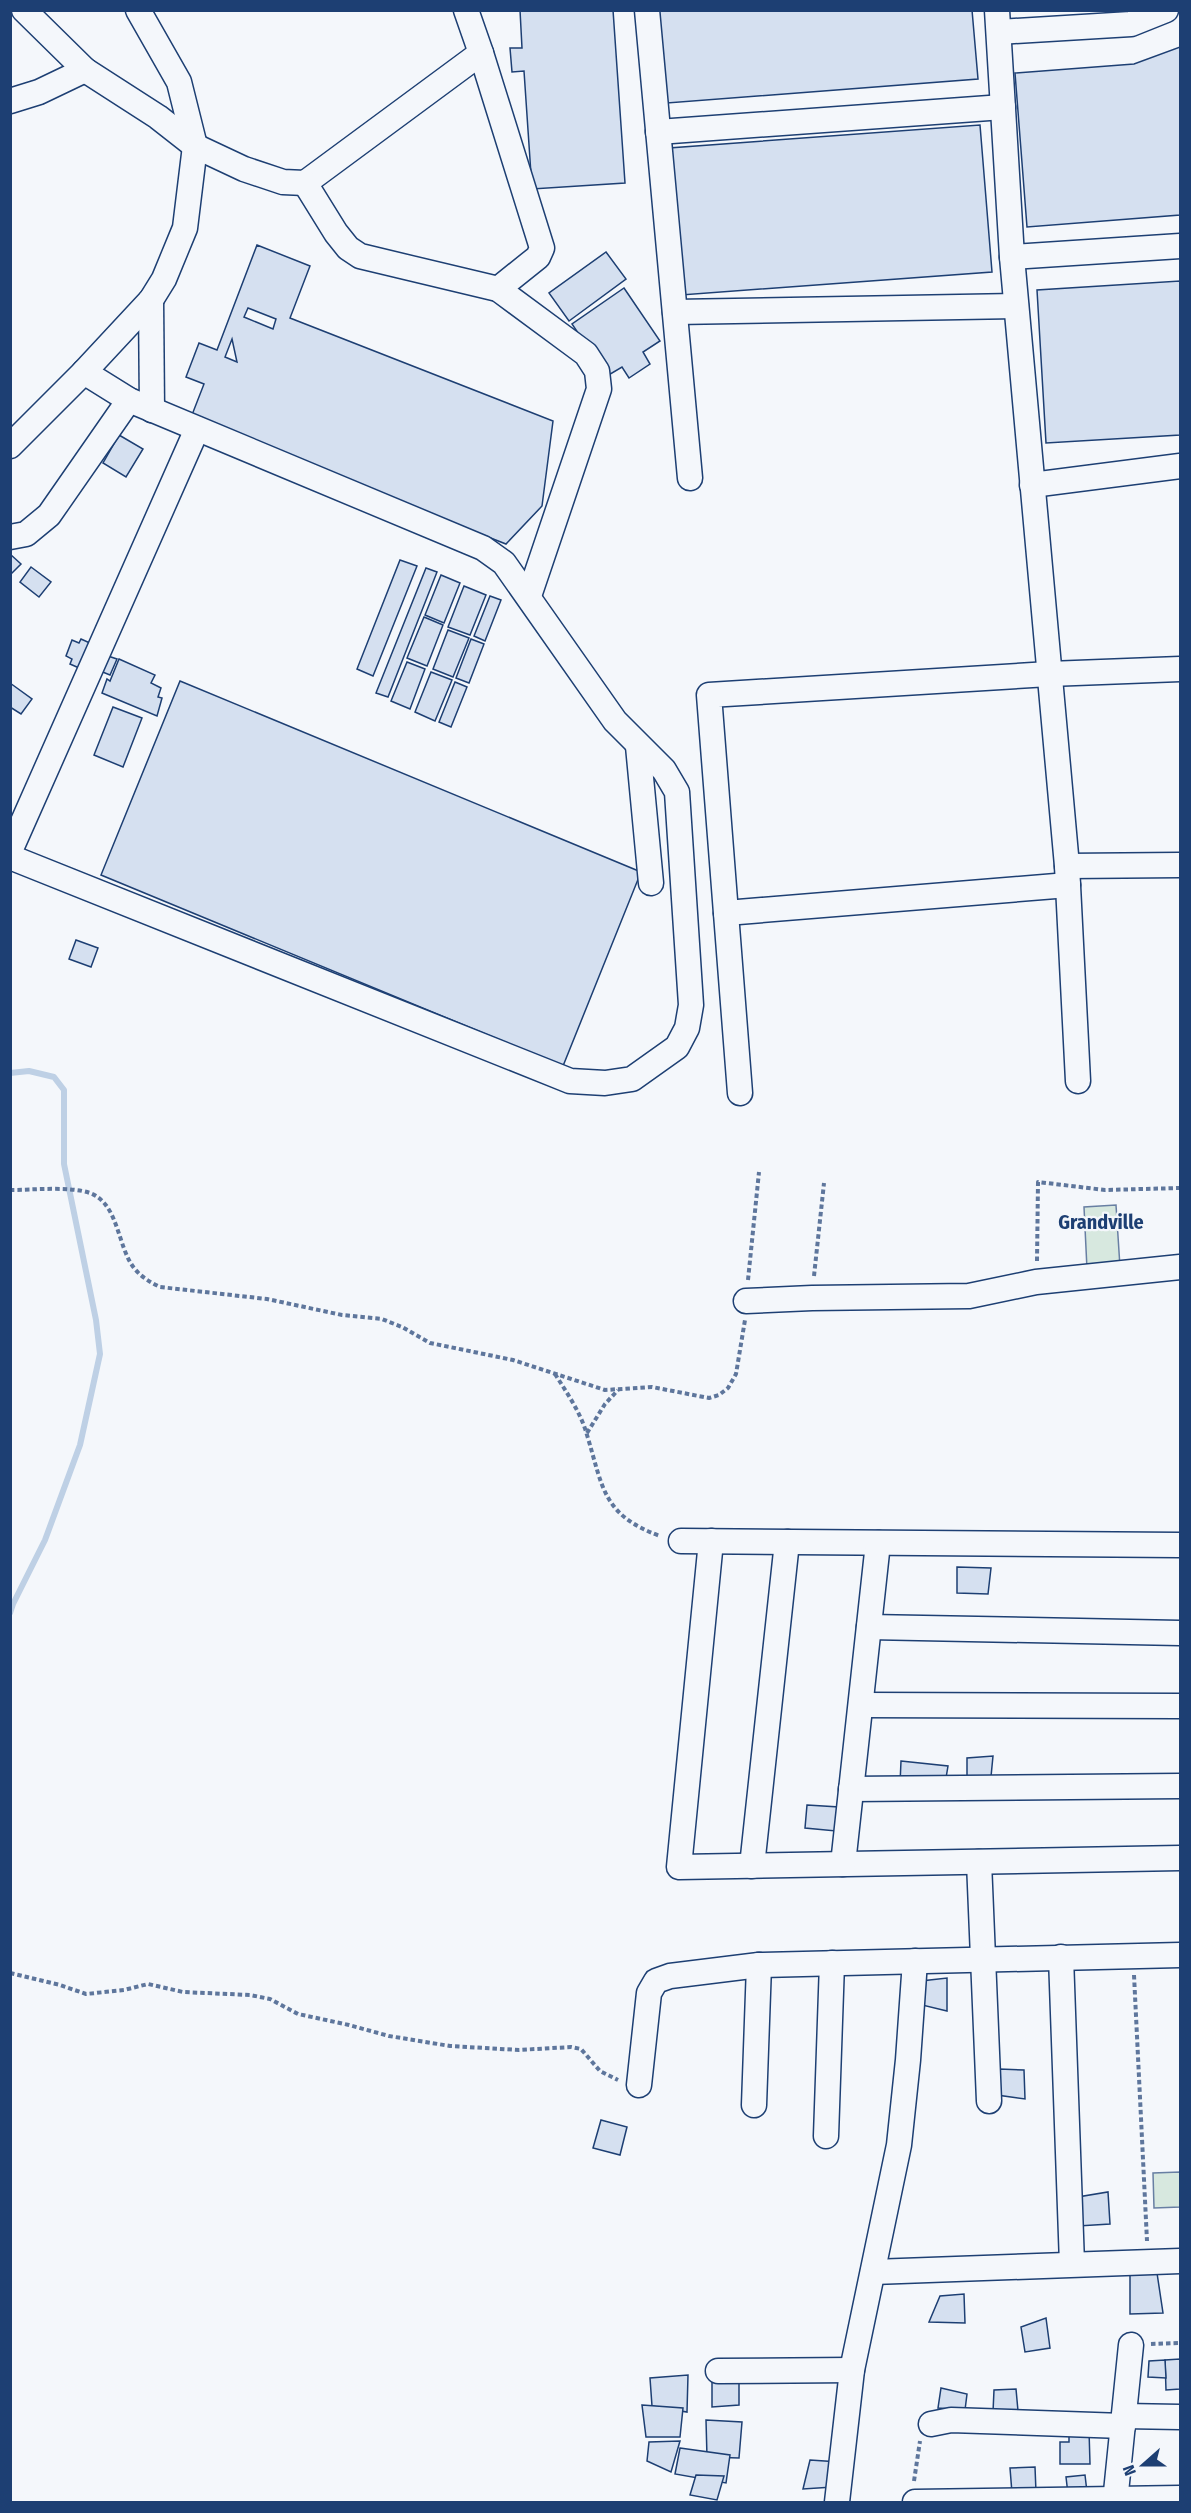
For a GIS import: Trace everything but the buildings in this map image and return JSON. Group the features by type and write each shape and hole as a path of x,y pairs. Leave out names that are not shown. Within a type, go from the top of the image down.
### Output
{"street":[{"path":"14,435 84,372 150,300 164,279 185,228 195,146 179,82 138,10"},
{"path":"466,10 482,53 542,248 538,257 498,289"},
{"path":"647,10 690,478"},
{"path":"1078,1081 1067,875 1012,257 998,21 1131,24 1166,10"},
{"path":"31,12 85,70 158,117 195,146 244,169 283,182 305,183 482,53"},
{"path":"10,101 39,92 85,70"},
{"path":"658,132 1003,107"},
{"path":"305,183 336,233 348,248 360,256 498,289 586,354 597,371 599,389 530,596"},
{"path":"1012,257 1180,246"},
{"path":"150,300 152,410"},
{"path":"675,312 1016,306"},
{"path":"10,857 570,1081 605,1083 632,1079 677,1047 687,1028 691,1005 677,792 664,770 615,721 530,596 504,563 483,548 129,400 84,372"},
{"path":"10,537 26,534 48,515 129,400"},
{"path":"10,851 197,429"},
{"path":"1032,485 1180,466"},
{"path":"740,1093 709,695 1049,674 1180,669"},
{"path":"638,746 651,883"},
{"path":"726,914 1067,875 1180,866"},
{"path":"746,1301 969,1296 1036,1282 1180,1267"},
{"path":"681,1541 1180,1545"},
{"path":"711,1541 679,1867 1180,1858"},
{"path":"752,1866 787,1542"},
{"path":"843,1864 878,1543"},
{"path":"869,1627 1180,1633"},
{"path":"861,1705 1180,1706"},
{"path":"852,1789 1180,1786"},
{"path":"979,1862 985,1959 989,2101"},
{"path":"639,2085 649,1993 656,1981 670,1976 759,1965 1180,1955"},
{"path":"1061,1957 1071,2264"},
{"path":"837,2502 852,2370 899,2145 915,1961"},
{"path":"826,2136 832,1963"},
{"path":"753,2105 759,1965"},
{"path":"873,2272 1180,2261"},
{"path":"1115,2501 1131,2345"},
{"path":"718,2371 852,2370"},
{"path":"931,2424 951,2420 1123,2421 1180,2417"},
{"path":"914,2497 1115,2501 1180,2498"}],"path":[{"path":"10,1190 77,1191 93,1194 107,1205 126,1254 134,1268 145,1280 160,1287 267,1299 342,1315 382,1319 430,1343 513,1360 605,1390 652,1386 709,1398 719,1395 728,1388 736,1374 759,1172"},
{"path":"1036,1282 1038,1182 1105,1190 1180,1188"},
{"path":"812,1298 824,1183"},
{"path":"555,1374 587,1433 602,1486 615,1509 638,1528 681,1541"},
{"path":"587,1433 605,1404 618,1390"},
{"path":"1134,1955 1148,2262"},
{"path":"10,1973 86,1994 124,1990 148,1984 183,1992 250,1995 270,1999 298,2014 389,2036 450,2046 519,2050 572,2047 581,2049 600,2071 609,2077 639,2085"},
{"path":"1131,2345 1180,2343"},
{"path":"914,2497 919,2445 922,2433 931,2424"}],"shaded area":[{"path":"1116,1205 1120,1267 1087,1269 1084,1207"},
{"path":"1180,2172 1180,2207 1154,2208 1153,2173"}],"waterway":[{"path":"10,1073 29,1071 54,1077 64,1090 64,1164 96,1320 100,1354 80,1445 45,1540 10,1613"}],"district":[{"name":"Grandville","path":"1101,1222"}]}
